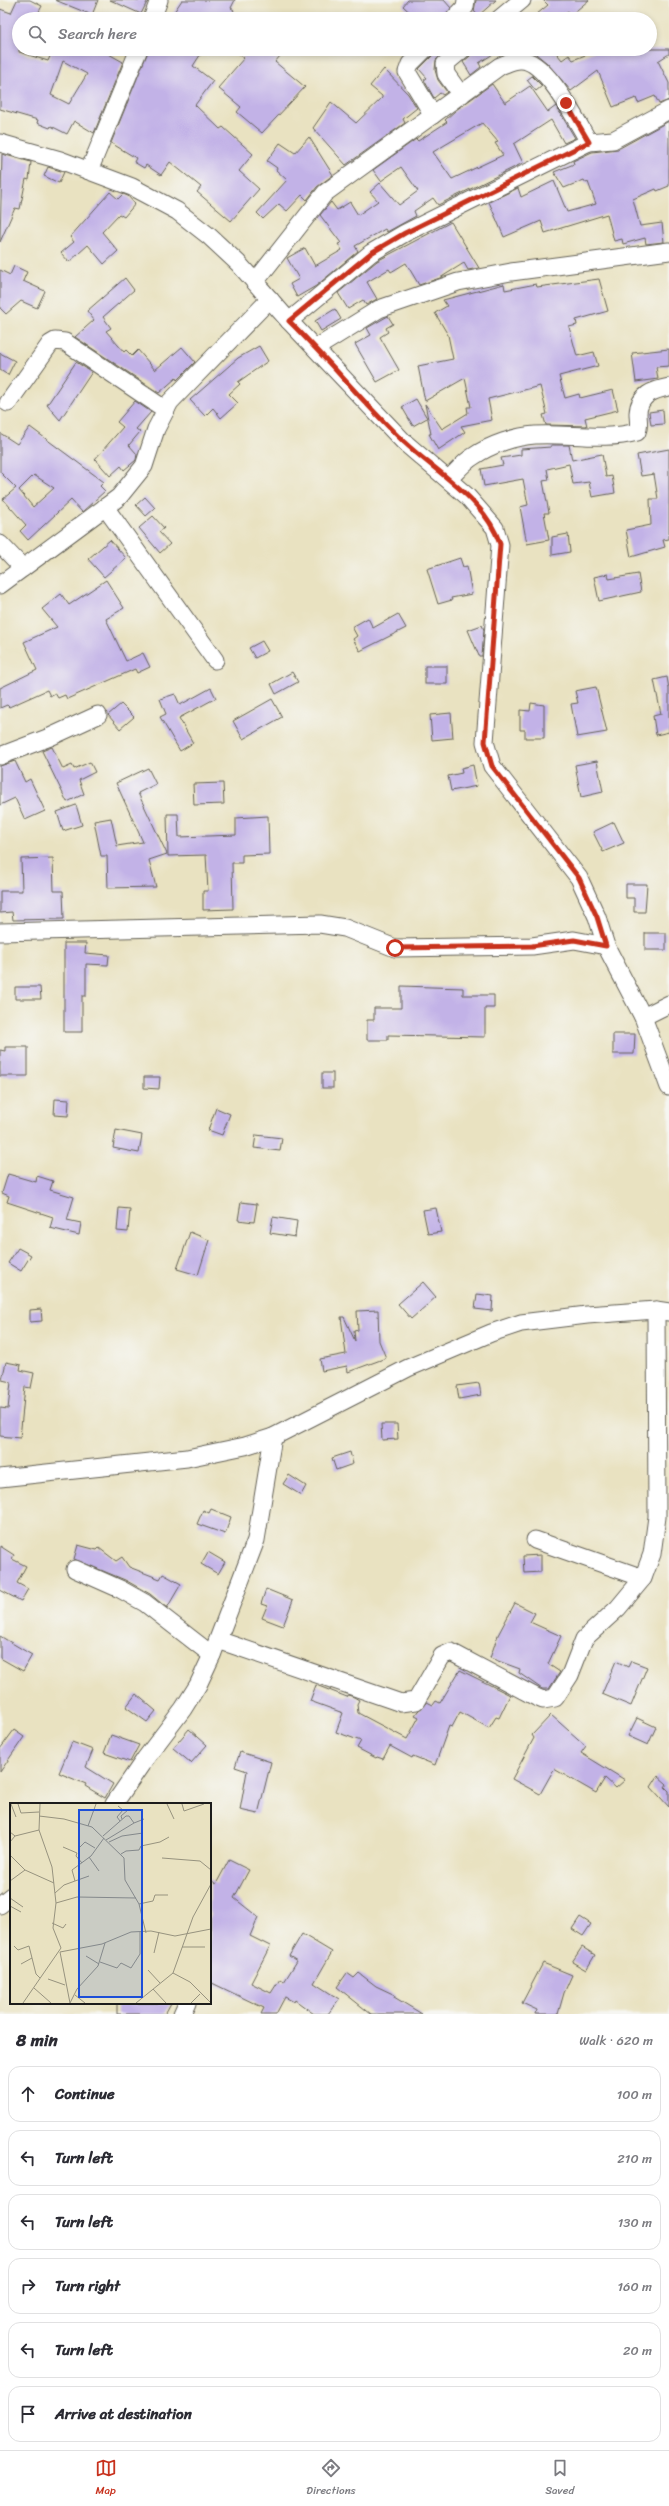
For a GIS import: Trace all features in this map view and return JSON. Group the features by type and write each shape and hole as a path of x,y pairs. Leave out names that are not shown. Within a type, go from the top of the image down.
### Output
{"street":[{"path":"155,12 159,0"},
{"path":"460,12 465,7 466,0"},
{"path":"507,12 522,0"},
{"path":"89,171 136,56"},
{"path":"418,56 410,64 407,72 410,80 433,115"},
{"path":"455,56 445,64 446,74 461,95"},
{"path":"255,282 325,194 500,66 521,60 539,66 566,103 589,142"},
{"path":"289,321 371,253 405,233 589,142 612,140 669,110"},
{"path":"0,143 89,171 132,187 177,211 209,236 255,282 289,321 404,442 449,479 495,528 500,544 485,735 487,754 492,766 579,878 597,917 606,946 643,1017 669,1087"},
{"path":"316,348 379,309 458,282 511,272 669,251"},
{"path":"0,585 105,507 134,481 144,466 156,429 170,402 195,379 270,299"},
{"path":"8,403 50,344 65,342 166,410"},
{"path":"449,479 474,456 504,442 534,435 577,437 626,435 637,432 640,427 638,413 642,399 649,393 669,387"},
{"path":"105,507 214,660"},
{"path":"0,544 23,568"},
{"path":"0,756 50,737 98,715"},
{"path":"0,932 320,924 345,928 395,948 532,946 574,940 606,946"},
{"path":"643,1017 669,1004"},
{"path":"0,1478 187,1458 245,1446 273,1437 408,1368 491,1333 521,1323 556,1317 662,1311 657,1517 655,1542 643,1578 618,1608 584,1639 570,1675 561,1692 550,1700 536,1697 452,1652 442,1656 416,1701 406,1703 215,1648 145,1603 120,1589 75,1569"},
{"path":"115,1803 145,1759 183,1709 198,1685 215,1648 256,1540 273,1437"},
{"path":"535,1540 643,1578"},
{"path":"0,1905 10,1897"},
{"path":"182,2014 187,2004"}],"building":[{"path":"17,0 30,0 42,6 39,12 12,12 12,56 32,56 48,61 50,56 112,56 123,62 94,133 74,121 67,134 51,126 50,128 37,123 38,120 0,109 0,9 11,13","holes":["63,61 87,74 69,104 51,95"]},
{"path":"55,0 98,0 93,12 85,12"},
{"path":"110,0 148,0 142,12 137,12"},
{"path":"182,0 235,0 231,8 234,10 233,12 174,12"},
{"path":"408,0 444,0 451,8 448,12 409,12 403,6"},
{"path":"476,0 496,0 482,12 474,11"},
{"path":"543,0 589,0 575,12 540,12 548,5"},
{"path":"657,49 669,49 669,54 658,61 669,83 669,100 659,104 655,96 638,103 636,98 613,107 598,71 571,91 547,63 538,56 559,56 562,60 570,56 573,60 583,56 657,56"},
{"path":"146,56 199,56 193,66 213,81 195,105 220,129 223,127 253,154 239,171 259,189 231,221 197,192 201,187 170,162 161,175 146,165 144,168 134,162 136,158 111,143"},
{"path":"242,56 280,56 275,62 305,87 262,133 237,112 241,107 218,88 244,58"},
{"path":"432,56 440,56 436,60 435,70 438,80 447,92 443,95 440,93 434,98 424,80 427,78 419,69"},
{"path":"470,56 490,56 479,63 481,67 471,75 463,62"},
{"path":"384,69 408,94 417,108 403,119 405,123 346,165 313,128 331,102 356,123 382,98 382,96 370,86"},
{"path":"532,76 542,86 536,91 527,80"},
{"path":"492,84 505,103 530,86 548,112 556,106 575,138 564,143 551,120 514,144 523,163 438,205 433,198 414,211 416,216 387,232 385,229 355,246 358,251 316,286 297,297 290,284 299,279 287,258 305,248 315,266 342,250 338,244 341,243 320,215 331,202 337,210 350,202 358,215 378,201 370,192 380,183 399,205 418,191 401,167 381,181 373,170 416,139 418,141 447,122 445,120 456,110","holes":["482,123 498,142 495,143 503,155 452,179 433,152"]},
{"path":"669,121 669,186 657,191 656,189 633,199 640,226 662,223 664,242 646,244 645,238 623,244 622,239 614,241 607,214 545,233 541,221 504,237 489,202 518,188 521,197 554,181 567,212 596,204 588,182 586,183 584,180 564,188 554,172 574,164 573,161 592,152 618,149"},
{"path":"309,137 333,175 317,187 307,200 302,195 287,211 279,204 263,219 257,213 287,180 276,170 277,168 267,161 280,143 295,153"},
{"path":"2,154 31,162 29,180 26,179 20,209 15,208 0,242"},
{"path":"48,167 64,172 59,183 44,176"},
{"path":"110,192 118,199 123,194 128,196 135,204 124,217 119,214 102,232 118,251 104,264 88,245 69,262 61,253 74,242 70,237"},
{"path":"451,222 479,268 468,270 464,263 440,278 419,285 406,263 391,272 389,269 367,282 377,299 366,305 363,300 348,309 338,293 377,261"},
{"path":"14,266 27,272 23,281 45,291 37,308 21,301 6,314 0,308 0,270 10,275"},
{"path":"125,278 134,290 103,317 111,328 106,331 124,352 126,350 132,356 138,350 155,370 182,347 195,362 177,380 176,378 159,393 75,337 94,320 87,311"},
{"path":"599,279 608,311 576,320 577,325 569,327 577,356 594,352 598,366 559,376 565,398 579,394 580,398 613,390 618,410 585,418 587,426 546,425 543,415 547,414 540,386 488,399 492,420 461,426 465,432 438,450 429,434 431,434 425,404 442,429 468,413 467,407 471,407 465,378 425,401 418,366 453,359 448,335 435,313 447,306 443,300 504,284 505,290 536,284 537,287"},
{"path":"335,309 341,319 321,331 315,321"},
{"path":"388,316 393,324 386,328 388,332 380,337 399,370 377,382 355,344 371,335 367,328"},
{"path":"259,346 268,361 238,382 240,384 229,394 238,403 221,418 213,408 205,416 190,400 238,358"},
{"path":"669,349 669,366 656,367 658,379 636,382 632,353"},
{"path":"0,353 15,361 8,375 0,370"},
{"path":"76,362 92,372 60,420 47,405"},
{"path":"416,399 427,418 413,426 402,407"},
{"path":"135,401 151,412 136,429 140,432 129,445 137,454 136,460 124,470 121,466 110,476 95,459 123,427 117,422"},
{"path":"663,410 664,424 651,425 649,412"},
{"path":"30,427 104,482 100,486 105,491 82,512 71,500 28,540 20,531 26,525 3,499 16,488 0,472 0,433 17,444","holes":["34,475 54,488 33,507 19,490"]},
{"path":"551,445 569,445 572,460 602,454 606,477 612,476 615,493 592,497 589,482 573,484 569,464 547,469 549,480 543,481 549,513 544,513 549,540 527,544 520,507 528,505 523,479 484,486 481,469 503,465 501,458 521,455 521,449 551,447"},
{"path":"669,449 669,539 663,540 665,547 631,557 626,530 651,525 650,499 658,499 654,474 641,476 637,455"},
{"path":"145,497 155,508 146,516 136,505"},
{"path":"153,516 164,528 159,532 170,544 160,553 139,528"},
{"path":"568,534 570,552 552,555 552,537"},
{"path":"110,540 126,558 104,577 88,559"},
{"path":"460,558 463,567 467,566 472,594 451,598 452,600 438,604 427,569"},
{"path":"608,574 609,579 638,574 641,592 599,601 594,577"},
{"path":"106,580 124,608 106,619 126,661 143,653 150,667 137,673 135,669 67,699 65,695 58,698 55,693 50,696 47,690 9,707 7,705 0,708 0,688 37,670 24,642 57,627 42,609 61,594 69,605"},
{"path":"398,614 406,628 360,651 353,639 357,636 352,627 368,618 373,628"},
{"path":"482,625 484,630 482,656 479,656 468,630"},
{"path":"262,641 268,651 255,658 249,648"},
{"path":"425,666 447,666 447,684 425,684"},
{"path":"292,672 298,682 276,694 271,684"},
{"path":"667,677 669,689 669,732 656,735 653,716 661,714 654,680"},
{"path":"596,687 607,732 577,737 571,704 578,703 575,691"},
{"path":"211,688 216,698 179,718 193,743 180,751 160,717 166,714 160,699 175,694 180,705"},
{"path":"272,699 282,717 243,739 233,721"},
{"path":"531,703 544,705 544,738 525,738 525,730 520,730 520,710 530,711"},
{"path":"121,704 134,717 120,729 108,715"},
{"path":"451,713 453,738 432,740 430,715"},
{"path":"52,747 63,769 72,765 74,769 90,762 95,772 79,780 84,794 67,802 42,751"},
{"path":"15,761 25,782 30,779 45,811 25,820 15,798 0,805 0,766"},
{"path":"597,761 603,792 581,797 575,765"},
{"path":"473,765 477,786 451,791 448,776 462,773 461,768"},
{"path":"148,768 156,784 138,793 167,854 149,860 156,887 108,888 107,856 101,856 94,821 111,818 117,846 143,842 116,783"},
{"path":"223,783 224,804 194,805 193,784"},
{"path":"76,805 82,825 63,831 57,812"},
{"path":"167,814 178,814 179,837 236,835 236,818 268,816 269,854 242,855 242,863 232,863 233,909 203,910 203,891 208,891 206,855 168,856"},
{"path":"614,822 624,843 603,852 593,832"},
{"path":"53,858 54,891 63,891 64,919 13,920 12,912 0,913 0,891 22,891 21,859"},
{"path":"626,884 647,884 645,912 634,912 634,898 626,898"},
{"path":"645,933 666,933 666,950 645,950"},
{"path":"64,943 86,943 85,953 109,955 108,965 86,964 86,996 82,996 82,1032 64,1032"},
{"path":"401,986 463,988 463,995 494,995 494,1008 485,1008 485,1037 388,1035 388,1040 367,1040 367,1020 374,1020 374,1008 401,1008"},
{"path":"15,987 40,987 41,999 15,999"},
{"path":"613,1034 635,1034 634,1054 613,1054"},
{"path":"5,1047 28,1047 28,1076 0,1076 0,1050 5,1051"},
{"path":"322,1073 333,1073 333,1088 322,1088"},
{"path":"144,1077 160,1077 159,1089 144,1088"},
{"path":"55,1099 69,1100 68,1116 54,1115"},
{"path":"216,1108 230,1114 222,1135 208,1130"},
{"path":"116,1130 142,1135 139,1153 113,1148"},
{"path":"256,1135 282,1138 280,1151 254,1148"},
{"path":"8,1174 36,1182 37,1176 53,1181 50,1190 74,1197 67,1220 81,1223 79,1235 50,1228 53,1217 7,1202 9,1196 2,1193"},
{"path":"241,1202 257,1204 254,1222 238,1220"},
{"path":"119,1208 130,1209 128,1232 117,1231"},
{"path":"436,1208 441,1232 428,1234 423,1210"},
{"path":"273,1217 297,1221 295,1237 270,1233"},
{"path":"190,1232 209,1240 198,1275 177,1269"},
{"path":"18,1248 31,1255 21,1271 8,1263"},
{"path":"423,1282 436,1297 411,1319 398,1304"},
{"path":"477,1294 493,1296 492,1311 475,1309"},
{"path":"41,1309 42,1321 30,1322 30,1310"},
{"path":"378,1310 379,1341 386,1358 348,1372 347,1366 322,1371 320,1359 346,1354 341,1317 344,1317 355,1341 354,1331 358,1330 357,1311"},
{"path":"6,1362 21,1365 20,1370 34,1373 31,1388 25,1387 20,1438 0,1436 0,1408 8,1409 11,1382 2,1380"},
{"path":"479,1383 481,1395 459,1399 457,1386"},
{"path":"381,1424 397,1424 398,1439 382,1440"},
{"path":"350,1452 353,1464 336,1470 332,1458"},
{"path":"289,1475 306,1486 301,1495 283,1484"},
{"path":"211,1509 231,1517 225,1534 197,1524 203,1510 209,1513"},
{"path":"78,1545 97,1550 99,1548 116,1561 122,1557 129,1567 160,1579 163,1574 181,1584 167,1608 150,1594 125,1580 74,1559"},
{"path":"0,1546 14,1555 12,1559 26,1566 17,1583 28,1589 21,1601 0,1590"},
{"path":"208,1552 225,1562 218,1574 201,1564"},
{"path":"541,1555 541,1572 524,1573 523,1556"},
{"path":"266,1589 293,1600 283,1626 262,1618 267,1606 261,1604"},
{"path":"515,1603 535,1613 530,1622 561,1636 548,1664 560,1672 549,1689 542,1689 519,1673 520,1669 490,1658 498,1635"},
{"path":"0,1636 32,1655 23,1671 0,1658"},
{"path":"616,1661 628,1667 631,1661 647,1667 631,1706 602,1694"},
{"path":"460,1670 510,1695 499,1718 496,1717 489,1728 460,1712 452,1727 449,1726 435,1765 413,1756 412,1758 390,1746 383,1759 376,1758 357,1748 361,1741 336,1732 343,1713 310,1701 316,1685 347,1697 348,1695 354,1697 359,1700 357,1704 358,1713 407,1739 419,1717 415,1715 418,1711 427,1702 433,1705 436,1701 440,1703"},
{"path":"136,1694 156,1711 147,1722 126,1707"},
{"path":"551,1715 586,1746 581,1753 625,1780 616,1788 605,1778 596,1793 554,1769 540,1794 512,1779 534,1738 532,1735"},
{"path":"637,1718 656,1727 648,1745 628,1736"},
{"path":"189,1729 207,1745 191,1763 173,1748"},
{"path":"14,1730 24,1737 0,1772 0,1749"},
{"path":"111,1735 139,1745 130,1762 104,1753"},
{"path":"72,1742 93,1750 86,1767 113,1784 105,1798 85,1786 86,1784 59,1773"},
{"path":"240,1752 271,1762 258,1814 240,1810 247,1771 235,1767"},
{"path":"658,1776 667,1784 665,1787 669,1791 669,1807 651,1787"},
{"path":"229,1860 249,1870 234,1898 258,1917 250,1936 270,1946 251,1983 271,1993 280,1979 284,1982 297,1961 289,1956 302,1934 332,1952 314,1983 339,1999 328,2014 314,2014 295,2000 294,2002 285,1997 276,2014 261,2014 264,2008 211,1982 211,1880 216,1884"},
{"path":"580,1917 591,1924 583,1936 572,1929"},
{"path":"582,1947 595,1955 586,1970 572,1962"},
{"path":"543,1963 572,1975 564,1993 558,2014 536,2014 537,2010 522,2003"},
{"path":"347,1973 354,1978 359,1973 376,1986 395,1995 394,1997 422,2014 371,2014 337,1987"},
{"path":"117,2004 170,2004 165,2014 117,2014"}],"route":[{"path":"395,948 532,946 574,940 606,946 597,917 579,878 492,766 487,754 485,742 500,544 495,528 467,496 404,442 289,321 371,253 405,233 589,142 566,103"}]}
